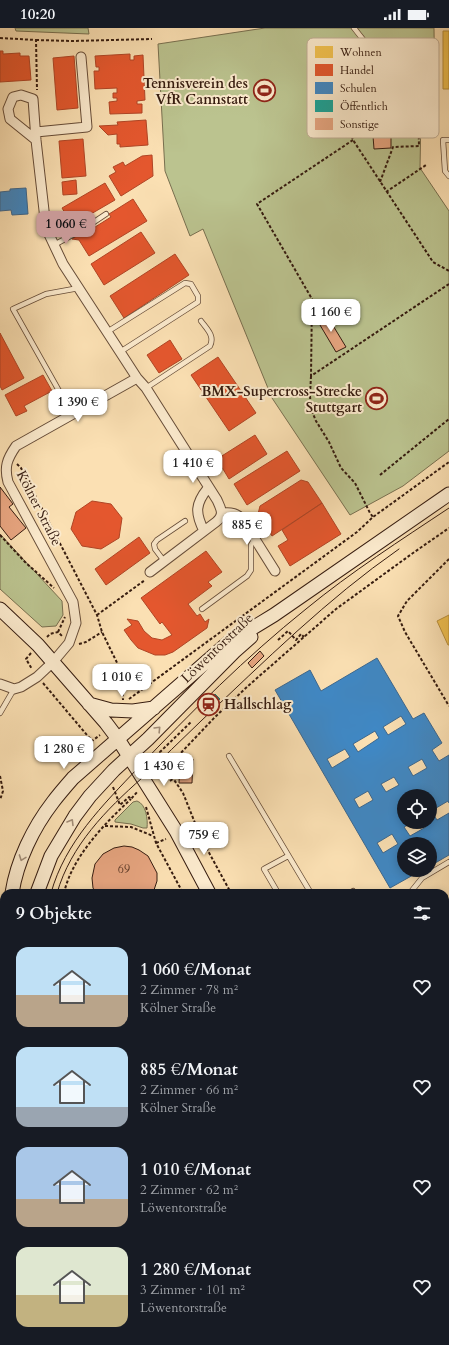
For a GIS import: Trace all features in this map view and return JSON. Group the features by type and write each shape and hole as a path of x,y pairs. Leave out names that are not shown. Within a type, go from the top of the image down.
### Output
{"main road":[{"name":"Löwentorstraße","path":"13,889 24,851 37,826 52,802 73,778 228,643 274,615 449,494"},
{"path":"0,609 38,645 118,739 176,831 207,889"},
{"name":"Löwentorstraße","path":"39,889 51,856 75,816 98,786 234,652 274,615"},
{"path":"89,704 111,710 133,711 154,708"}],"street":[{"path":"81,57 87,127 36,136 10,118 8,109 13,97 22,95 33,99 36,136 46,228 63,264 137,378 146,388 216,500 222,513 220,519 150,572"},
{"name":"Kölner Straße","path":"14,689 21,687 37,677 53,662 69,643 76,623 73,602 3,473 9,456 16,446 137,378"},
{"path":"204,531 197,514 198,502 208,488"},
{"path":"222,513 228,512 239,515 275,571"},
{"path":"0,684 14,689"}],"lane":[{"path":"354,28 362,38"},
{"path":"449,140 442,140 445,171 449,176"},
{"path":"54,245 85,228 106,214"},
{"path":"107,332 185,283 191,284 198,296 198,302 120,352"},
{"path":"72,415 13,309 46,294 79,288"},
{"path":"146,388 210,346 212,337 201,321"},
{"path":"164,561 155,549 154,544 157,540 184,521"},
{"path":"202,609 247,576 251,570 251,545 255,538"},
{"path":"0,713 14,689"},
{"path":"229,756 308,889"},
{"path":"276,889 264,869 288,856"},
{"path":"413,889 422,878 449,862"}],"path":[{"path":"0,38 72,41 152,39"},
{"path":"33,99 38,93 36,40"},
{"path":"380,182 393,147 419,146 419,138"},
{"path":"373,517 355,483 341,468 311,409 312,299 257,204 353,140 432,262 449,271"},
{"path":"386,192 426,165"},
{"path":"311,376 449,284"},
{"path":"380,475 449,419"},
{"path":"9,456 21,468 97,615 102,632 123,675 128,680 145,688"},
{"path":"123,675 122,697 125,703 357,532 373,517 449,462"},
{"path":"228,889 201,838 183,793 166,768 215,717 276,660 348,600 449,528"},
{"path":"0,535 25,562 57,591"},
{"path":"449,559 407,601 398,616 405,632 449,706"},
{"path":"97,615 149,577 150,572"},
{"path":"278,640 288,631 296,640 301,634 304,637"},
{"path":"69,643 80,644 102,632"},
{"path":"37,677 92,741"},
{"path":"177,757 174,754 167,761 160,752 191,722"},
{"path":"0,776 3,791 0,800"},
{"path":"170,782 174,778"},
{"path":"137,793 140,796"},
{"path":"66,889 84,850 94,836 131,799"},
{"path":"145,806 148,812 156,844 181,889"},
{"path":"105,826 131,827 153,836"},
{"path":"156,844 166,839"}],"green space":[{"path":"15,28 88,28 89,34 16,31"},
{"path":"265,28 434,28 434,38 307,38 307,138 421,138 420,168 449,211 449,451 403,486 350,515 272,398 203,229 190,236 165,171 158,44"},
{"path":"0,534 62,601 63,615 56,626 42,627 0,589"},
{"path":"137,801 144,808 147,816 147,828 115,822 115,820 133,802"}],"building: Wohnen":[{"path":"443,31 449,31 449,89 443,89"},
{"path":"449,615 449,645 448,645 437,621"}],"building: Handel":[{"path":"0,51 3,51 3,54 20,53 20,56 29,56 31,80 0,82"},
{"path":"130,54 130,60 134,60 134,56 143,55 145,100 137,101 137,104 142,104 142,113 110,114 109,102 117,101 117,98 113,98 113,93 117,93 117,88 95,89 94,71 99,71 99,67 96,67 95,56"},
{"path":"74,56 78,108 57,110 53,58"},
{"path":"146,120 148,145 120,147 120,144 117,144 117,134 108,135 99,126 118,125 117,122"},
{"path":"83,139 86,176 62,178 59,141"},
{"path":"152,155 153,176 121,196 109,176 116,172 113,167 123,162 125,166 142,156"},
{"path":"76,180 77,194 63,195 62,182"},
{"path":"105,183 115,200 72,225 62,208"},
{"path":"133,199 147,221 89,256 79,240 72,239 83,232 84,234 111,217 109,214"},
{"path":"141,232 155,253 104,285 91,264"},
{"path":"175,254 189,275 124,318 110,296"},
{"path":"0,333 24,378 2,390 0,386"},
{"path":"170,340 182,359 159,373 147,355"},
{"path":"218,357 256,413 229,431 191,375"},
{"path":"43,375 52,391 24,406 27,411 16,416 5,395"},
{"path":"255,435 267,454 229,479 217,459"},
{"path":"287,451 300,471 247,505 234,484"},
{"path":"301,480 308,482 322,503 272,536 258,514 260,506"},
{"path":"92,501 111,504 122,518 119,538 101,549 82,546 71,529 76,512"},
{"path":"322,503 341,534 290,566 278,546 288,540 282,530"},
{"path":"139,537 150,553 106,585 95,569"},
{"path":"206,551 222,572 208,582 212,586 188,604 197,616 200,614 205,622 209,619 207,628 173,652 165,655 155,655 138,648 124,630 132,625 127,619 138,621 144,631 152,638 162,640 172,635 162,622 160,624 141,598"}],"building: Schulen":[{"path":"26,188 28,214 12,215 11,210 0,211 0,192 10,191 10,189"},
{"path":"377,658 413,719 424,713 442,743 432,750 439,761 449,755 449,803 448,801 437,807 437,789 397,789 397,829 405,829 410,836 422,829 437,829 437,820 449,813 449,855 437,862 437,837 397,837 397,842 392,834 377,843 383,853 397,845 397,877 410,877 390,888 275,690 310,670 321,691","holes":["401,716 406,724 388,735 383,727","375,731 379,738 358,752 353,744","345,749 350,757 332,768 327,759","422,759 427,768 413,776 408,767","394,777 399,785 386,792 381,784","368,791 373,800 359,808 354,799"]}],"building: Öffentlich":[{"path":"215,694 220,699 208,710 203,706"}],"building: Sonstige":[{"path":"373,138 391,138 391,148 374,149"},
{"path":"326,314 346,347 336,352 317,320"},
{"path":"0,487 13,504 9,507 26,528 11,540 0,526"},
{"path":"260,651 264,656 252,668 248,663"},
{"path":"180,758 193,759 192,783 179,783"},
{"path":"124,846 132,847 148,856 157,873 157,881 154,889 94,889 92,878 95,864 103,854 114,848"}],"tram line":[{"path":"52,889 57,875 75,841 99,810 178,726 219,686 262,646 323,595 449,508"},
{"path":"58,889 71,859 81,844 91,830 116,803 297,631 372,568 399,549"}],"place":[{"name":"Tennisverein des VfR Cannstatt","path":"264,91"},
{"name":"BMX-Supercross-Strecke Stuttgart","path":"377,399"},
{"name":"Hallschlag","path":"209,704"}]}
